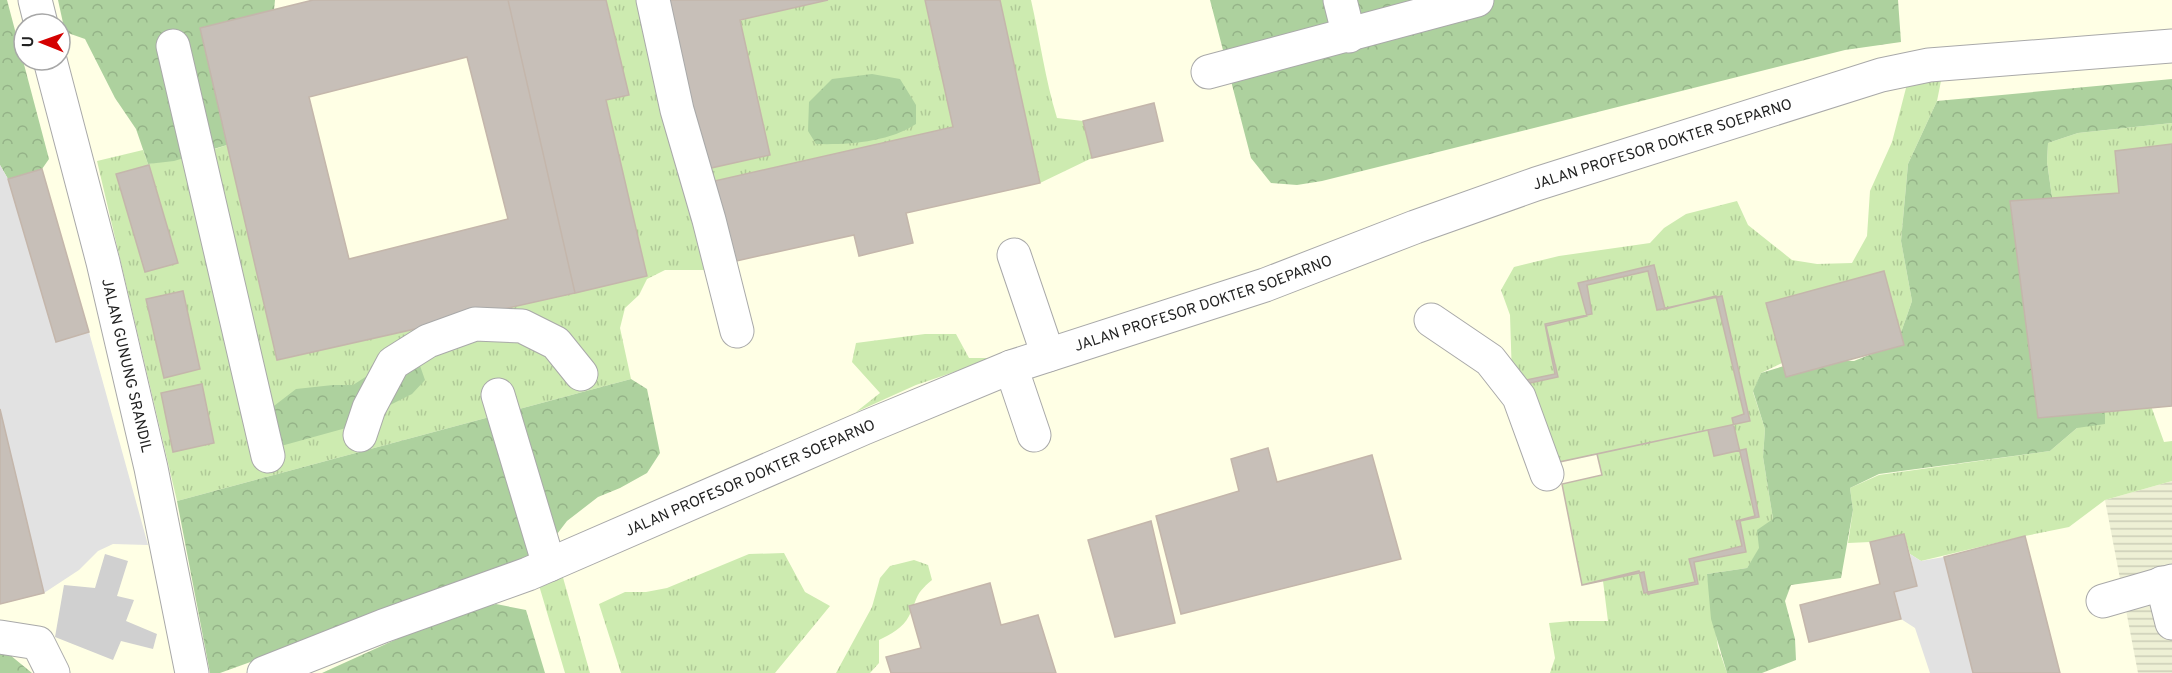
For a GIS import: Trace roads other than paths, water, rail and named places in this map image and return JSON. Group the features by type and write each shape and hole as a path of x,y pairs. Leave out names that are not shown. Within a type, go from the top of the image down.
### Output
{"street":[{"path":"653,0 677,110 709,220 737,331"},
{"path":"1340,0 1349,36"},
{"path":"1209,72 1477,0"},
{"path":"173,46 268,456"},
{"name":"JALAN PROFESOR DOKTER SOEPARNO","path":"264,673 549,565 843,437 1011,367 1265,285 1415,227 1536,184 1881,75 1929,65 2172,46"},
{"name":"JALAN GUNUNG SRANDIL","path":"53,72 103,262 151,468 192,673"},
{"path":"1014,255 1048,355"},
{"path":"1431,320 1490,360 1519,397 1547,474"},
{"path":"360,435 369,408 393,363 428,341 475,324 522,326 556,344 581,374"},
{"path":"1011,367 1034,435"},
{"path":"498,395 549,565"},
{"path":"2103,601 2167,582 2172,622"},
{"path":"0,637 38,643 53,673"}]}
